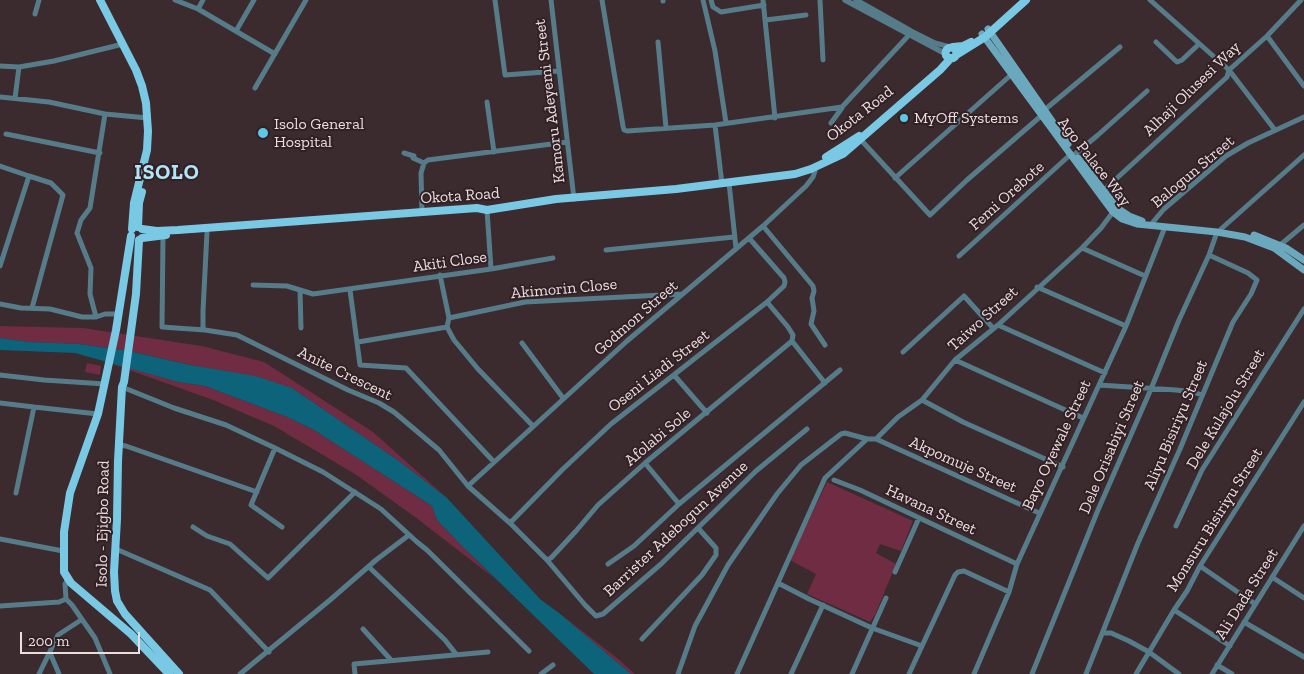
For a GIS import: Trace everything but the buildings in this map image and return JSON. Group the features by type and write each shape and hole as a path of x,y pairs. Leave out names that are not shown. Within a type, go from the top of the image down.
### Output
{"main road":[{"path":"100,0 142,86 148,118 147,150 134,203 137,233"},
{"path":"104,0 140,69 150,102 153,131 148,168 140,203 137,233 119,314"},
{"name":"Okota Road","path":"986,34 1020,0"},
{"name":"Okota Road","path":"778,176 805,168 836,152 860,135 933,72 950,53 986,34 1026,0"},
{"name":"Ago Palace Way","path":"986,34 1012,74 1042,114 1123,213 1140,221 1243,232 1279,246 1304,260"},
{"name":"Ago Palace Way","path":"986,34 1023,78 1042,114"},
{"name":"Okota Road","path":"137,233 477,208 487,210 556,199 574,199 796,174 812,169 843,154 861,140 940,70 950,53"},
{"name":"Ago Palace Way","path":"1073,154 1113,212 1129,222 1165,228 1219,230 1245,237 1274,248 1296,262 1304,270"},
{"path":"137,233 163,236 378,221 487,210"},
{"name":"Isolo - Ejigbo Road","path":"137,233 136,294 123,385 119,445 114,572 115,591 117,601 125,614 179,674"},
{"name":"Isolo - Ejigbo Road","path":"119,314 98,414 70,493 63,551 64,572 68,579 143,646 169,674"},
{"path":"116,621 125,614"}],"street":[{"path":"35,14 39,0"},
{"path":"175,0 198,9 275,54"},
{"path":"198,9 203,0"},
{"path":"236,31 254,0"},
{"path":"255,88 306,0"},
{"path":"495,0 504,76 558,70"},
{"name":"Kamoru Adeyemi Street","path":"551,0 574,199"},
{"path":"602,0 624,129 627,131 715,125 776,118 842,107"},
{"path":"703,0 716,51 726,123"},
{"path":"711,0 716,10 721,12 764,3 776,118"},
{"path":"820,0 823,60"},
{"path":"844,0 950,53"},
{"path":"856,0 909,33"},
{"path":"1150,0 1229,70 1275,130"},
{"name":"Alhaji Olusesi Way","path":"1104,190 1227,77 1229,70 1267,36 1301,0"},
{"path":"1297,6 1304,5"},
{"path":"766,20 806,15"},
{"path":"831,122 842,107 909,33"},
{"path":"1267,36 1304,86"},
{"path":"658,42 666,128"},
{"path":"1156,42 1175,60 1180,62 1199,44"},
{"path":"0,66 19,67 78,56 123,44"},
{"path":"861,140 930,215 967,180 1120,47"},
{"path":"15,98 19,67"},
{"path":"896,178 1012,74"},
{"name":"Femi Orebote","path":"959,256 1147,91"},
{"path":"0,97 49,102 105,114 148,118"},
{"path":"487,102 494,152"},
{"path":"96,317 90,294 90,268 77,233 82,220 90,208 105,114"},
{"name":"Balogun Street","path":"1153,222 1164,209 1226,156 1248,143 1304,117"},
{"path":"715,125 736,248"},
{"path":"6,134 100,153"},
{"path":"422,213 421,173 424,163 428,160 567,142"},
{"path":"404,153 414,156 413,158 424,163"},
{"path":"1219,230 1304,155"},
{"path":"0,166 51,183 62,195 32,308"},
{"name":"Godmon Street","path":"468,486 563,398 763,226 806,186 814,173 812,169"},
{"path":"0,266 30,176"},
{"path":"487,210 491,269"},
{"name":"Taiwo Street","path":"876,439 898,417 922,400 955,360 1082,248 1113,212"},
{"path":"1279,246 1304,224"},
{"path":"763,226 813,286 814,311 811,324 825,345"},
{"name":"Bayo Oyewale Street","path":"974,674 1009,592 1017,564 1126,326 1165,228"},
{"name":"Dele Orisabiyi Street","path":"1032,674 1098,510 1152,389 1179,320 1219,230"},
{"path":"205,330 203,328 203,311 207,232"},
{"name":"Anite Crescent","path":"163,236 162,327 205,330 237,335 394,412 439,450 468,486 510,523 547,560"},
{"path":"606,250 734,237"},
{"name":"Oseni Liadi Street","path":"510,523 611,424 767,302 784,286 785,280 749,238"},
{"path":"1082,248 1146,276"},
{"name":"Aliyu Bisiriyu Street","path":"1086,674 1104,633 1138,543 1233,322 1257,280 1248,273 1209,255"},
{"name":"Akiti Close","path":"253,285 287,286 313,294 491,269 553,258"},
{"path":"440,275 449,318 447,327 461,349 474,364 533,426"},
{"path":"1037,287 1126,326"},
{"path":"300,290 301,328"},
{"path":"350,290 360,365 406,368 494,462"},
{"name":"Akimorin Close","path":"449,318 525,302 682,294"},
{"path":"903,352 964,296 993,328"},
{"path":"767,302 788,327 793,335 792,341 825,383"},
{"path":"0,304 20,308 61,311 82,317 119,314"},
{"name":"Dele Kulajolu Street","path":"1176,526 1202,470 1304,309"},
{"path":"998,324 1104,373"},
{"path":"358,342 447,327"},
{"name":"Afolabi Sole","path":"547,560 552,558 598,505 645,463 792,341"},
{"path":"522,343 563,398"},
{"path":"955,360 1083,418"},
{"path":"608,564 634,546 678,504 840,370"},
{"path":"0,375 105,381"},
{"path":"674,376 707,413"},
{"path":"123,385 174,408 226,425 275,448 323,472 382,509 431,553 529,651"},
{"path":"1099,385 1189,392 1202,395"},
{"path":"922,400 963,422 1062,467"},
{"name":"Monsuru Bisiriyu Street","path":"1136,674 1187,591 1200,566 1304,402"},
{"path":"0,403 98,414"},
{"path":"16,493 34,407"},
{"name":"Barrister Adebogun Avenue","path":"547,560 591,612 598,616 604,614 661,564 756,471 807,429"},
{"path":"678,674 695,626 728,565 777,494 801,465 841,434 845,433 867,439 876,439"},
{"path":"737,674 789,554 825,478 867,439"},
{"name":"Akpomuje Street","path":"876,439 1039,513"},
{"path":"119,445 257,492"},
{"path":"275,448 252,506 282,527"},
{"path":"645,463 678,504"},
{"name":"Havana Street","path":"834,480 860,490 1017,564"},
{"path":"193,527 207,536 230,544 268,578 355,492"},
{"path":"895,572 919,518"},
{"name":"Ali Dada Street","path":"1212,674 1272,577 1302,535 1304,526"},
{"path":"642,638 697,580 716,555 716,548 698,528"},
{"path":"240,674 409,535"},
{"path":"0,539 63,551"},
{"path":"116,549 210,590 269,652"},
{"path":"1200,566 1255,604"},
{"path":"369,567 445,640 456,654"},
{"path":"910,674 939,607 958,572 967,572 1009,592"},
{"path":"1272,577 1304,598"},
{"path":"68,579 65,584 66,599 94,638 110,674"},
{"path":"778,583 872,628 922,646"},
{"path":"852,674 886,598"},
{"path":"0,606 50,603 66,599"},
{"path":"791,674 823,605"},
{"path":"1174,610 1230,646"},
{"path":"39,674 60,632 81,620"},
{"path":"1244,622 1304,658"},
{"path":"363,630 392,660"},
{"path":"1104,633 1116,635 1148,652 1179,674"},
{"path":"50,652 59,674"},
{"path":"355,674 354,664 488,652"},
{"path":"541,674 552,665"},
{"path":"1217,665 1232,674"}],"shaded area":[{"path":"0,326 83,328 202,346 264,362 373,432 447,498 399,461 292,388 129,351 79,344 29,342 0,338"},
{"path":"104,361 178,382 205,386 287,417 314,430 432,506 437,520 494,578 415,517 355,474 274,426 213,400"},
{"path":"87,363 101,366 100,375 85,372"},
{"path":"827,482 913,521 901,551 880,544 876,553 896,564 875,615 870,622 807,594 816,574 790,560"},
{"path":"559,613 617,658 635,674 631,674"}],"water":[{"path":"0,338 29,342 79,344 129,351 190,365 255,376 292,388 399,461 447,498 540,599 631,674 594,674 462,546 437,520 432,506 314,430 287,417 205,386 178,382 75,353 0,350"}],"place":[{"name":"MyOff Systems","path":"904,118"},
{"name":"Isolo General Hospital","path":"263,133"}],"district":[{"name":"ISOLO","path":"167,173"}]}
